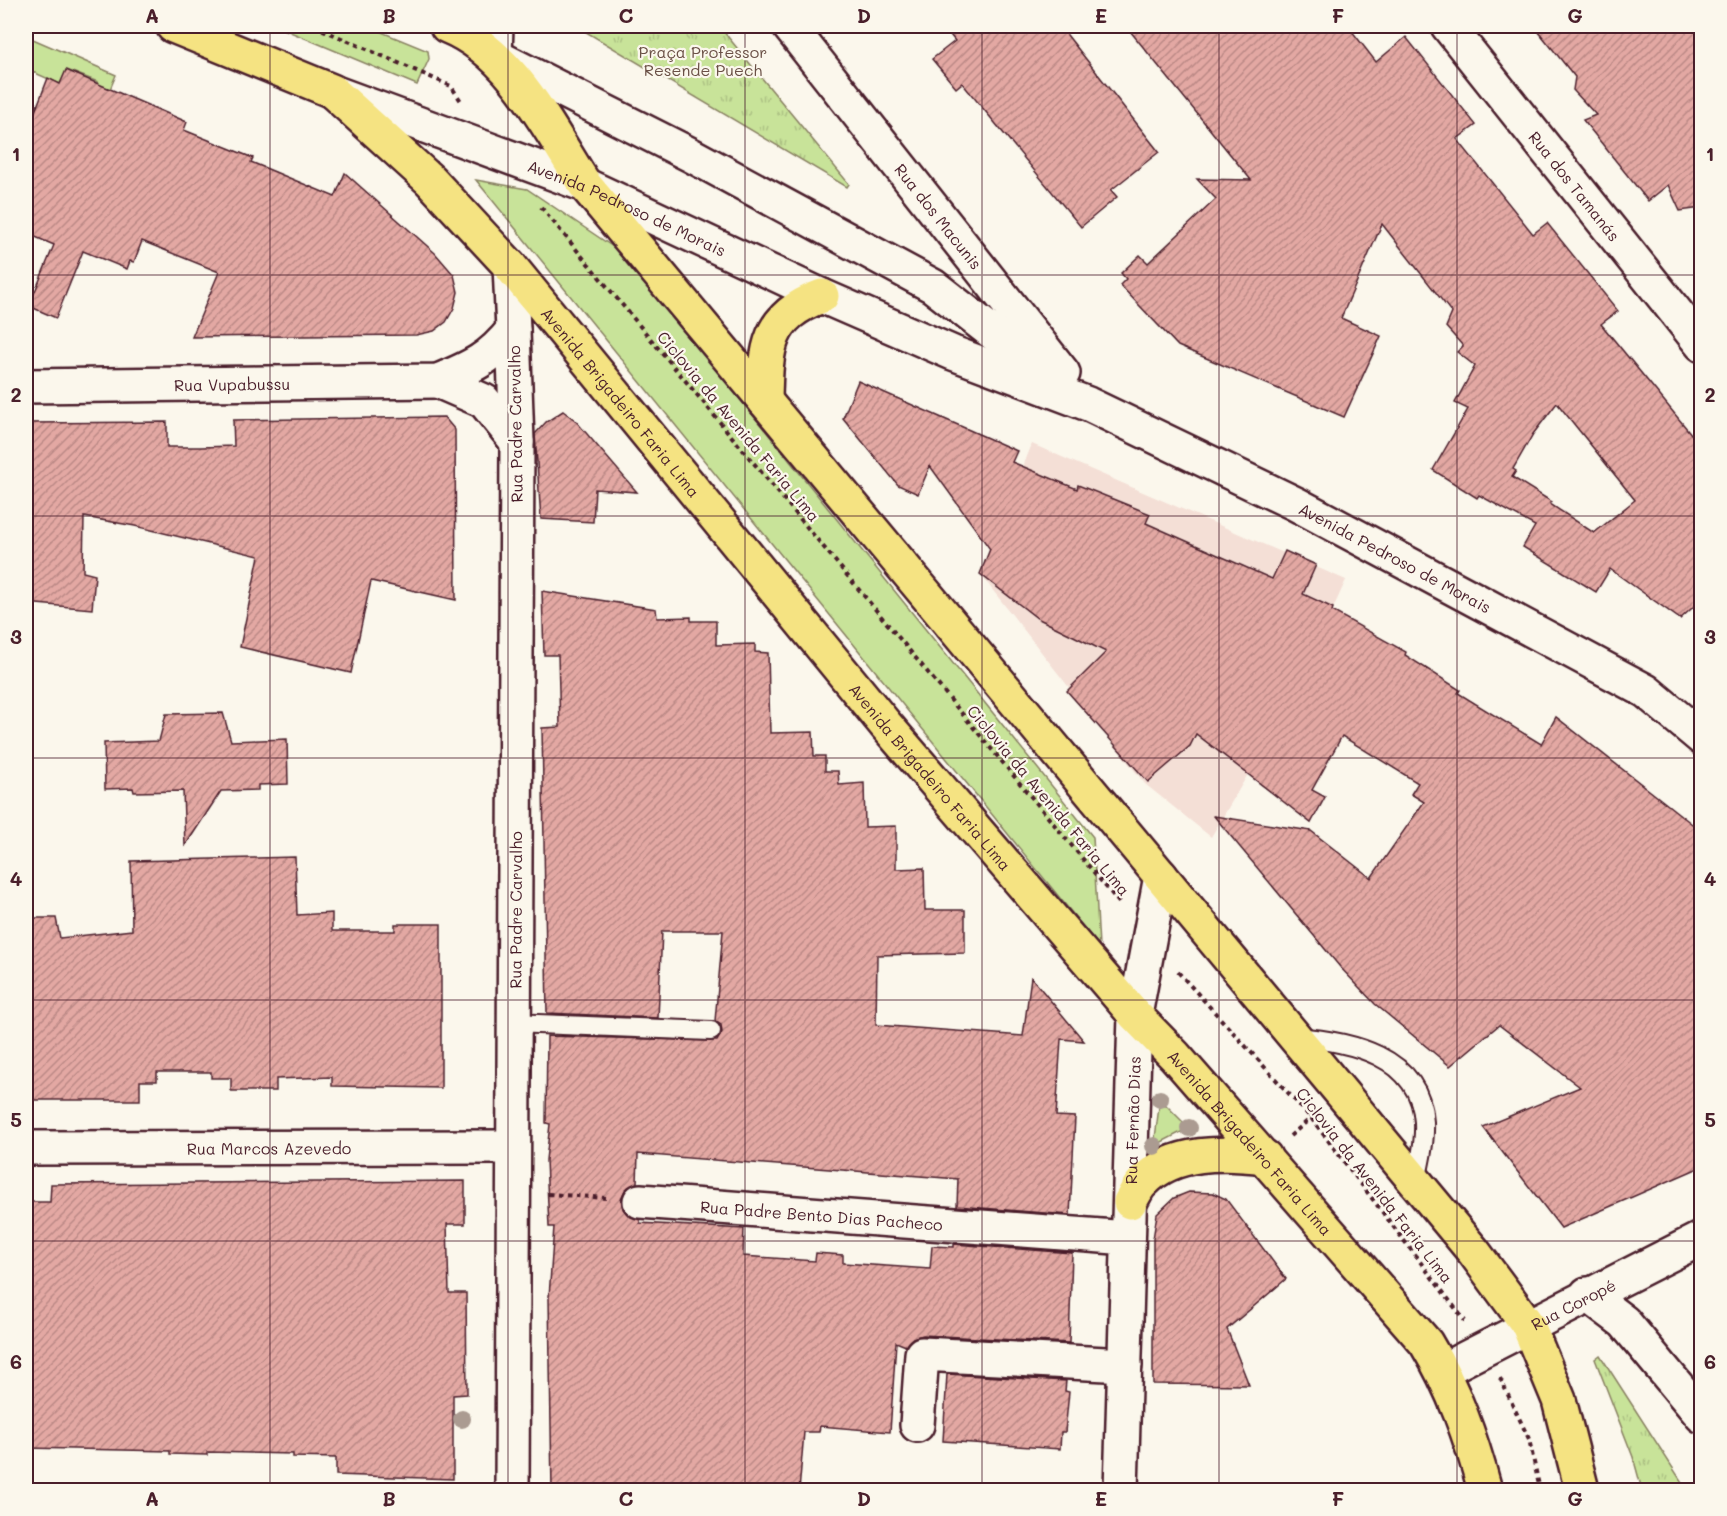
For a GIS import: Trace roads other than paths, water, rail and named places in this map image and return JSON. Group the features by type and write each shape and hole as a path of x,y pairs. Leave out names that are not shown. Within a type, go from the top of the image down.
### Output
{"highway":[{"name":"Avenida Pedroso de Morais","path":"173,26 332,91"},
{"name":"Avenida Pedroso de Morais","path":"447,26 495,40"},
{"path":"495,40 520,86 585,185 1474,1252 1528,1325 1558,1400 1582,1491"},
{"name":"Avenida Brigadeiro Faria Lima","path":"332,91 430,180 510,266 885,724 1135,1015 1176,1056 1426,1342 1443,1370 1470,1434 1485,1491"},
{"path":"765,401 770,340 779,323 792,310 822,296"},
{"path":"1130,1202 1143,1182 1176,1162 1201,1155 1236,1154 1265,1157"}],"street":[{"name":"Rua dos Macunis","path":"789,26 1082,402"},
{"name":"Rua dos Tamanás","path":"1448,26 1701,345"},
{"name":"Avenida Pedroso de Morais","path":"495,40 691,155 933,286 1082,402"},
{"name":"Avenida Pedroso de Morais","path":"332,91 585,185 822,296 953,353 1082,402 1296,504 1646,691 1701,738"},
{"path":"510,266 513,330"},
{"name":"Rua Vupabussu","path":"26,386 438,381 476,365 497,350 513,330"},
{"name":"Rua Padre Carvalho","path":"512,1491 518,442 513,330"},
{"name":"Rua Vupabussu","path":"438,381 484,401 518,442"},
{"name":"Rua Fernão Dias","path":"1121,1491 1135,1015 1161,876"},
{"name":"Rua Marcos Azevedo","path":"26,1148 513,1147"},
{"name":"Rua Padre Bento Dias Pacheco","path":"640,1201 1128,1238"},
{"name":"Rua Coropé","path":"1443,1370 1587,1294 1701,1238"},
{"path":"1587,1294 1624,1322 1701,1416"},
{"path":"917,1425 922,1354 1125,1365"}],"lane":[{"path":"513,1023 711,1031"},
{"path":"1295,1037 1332,1040 1367,1050 1396,1064 1417,1090 1424,1120 1416,1181"}],"park label":[{"name":"Praça Professor Resende Puech","path":"703,60"}]}
